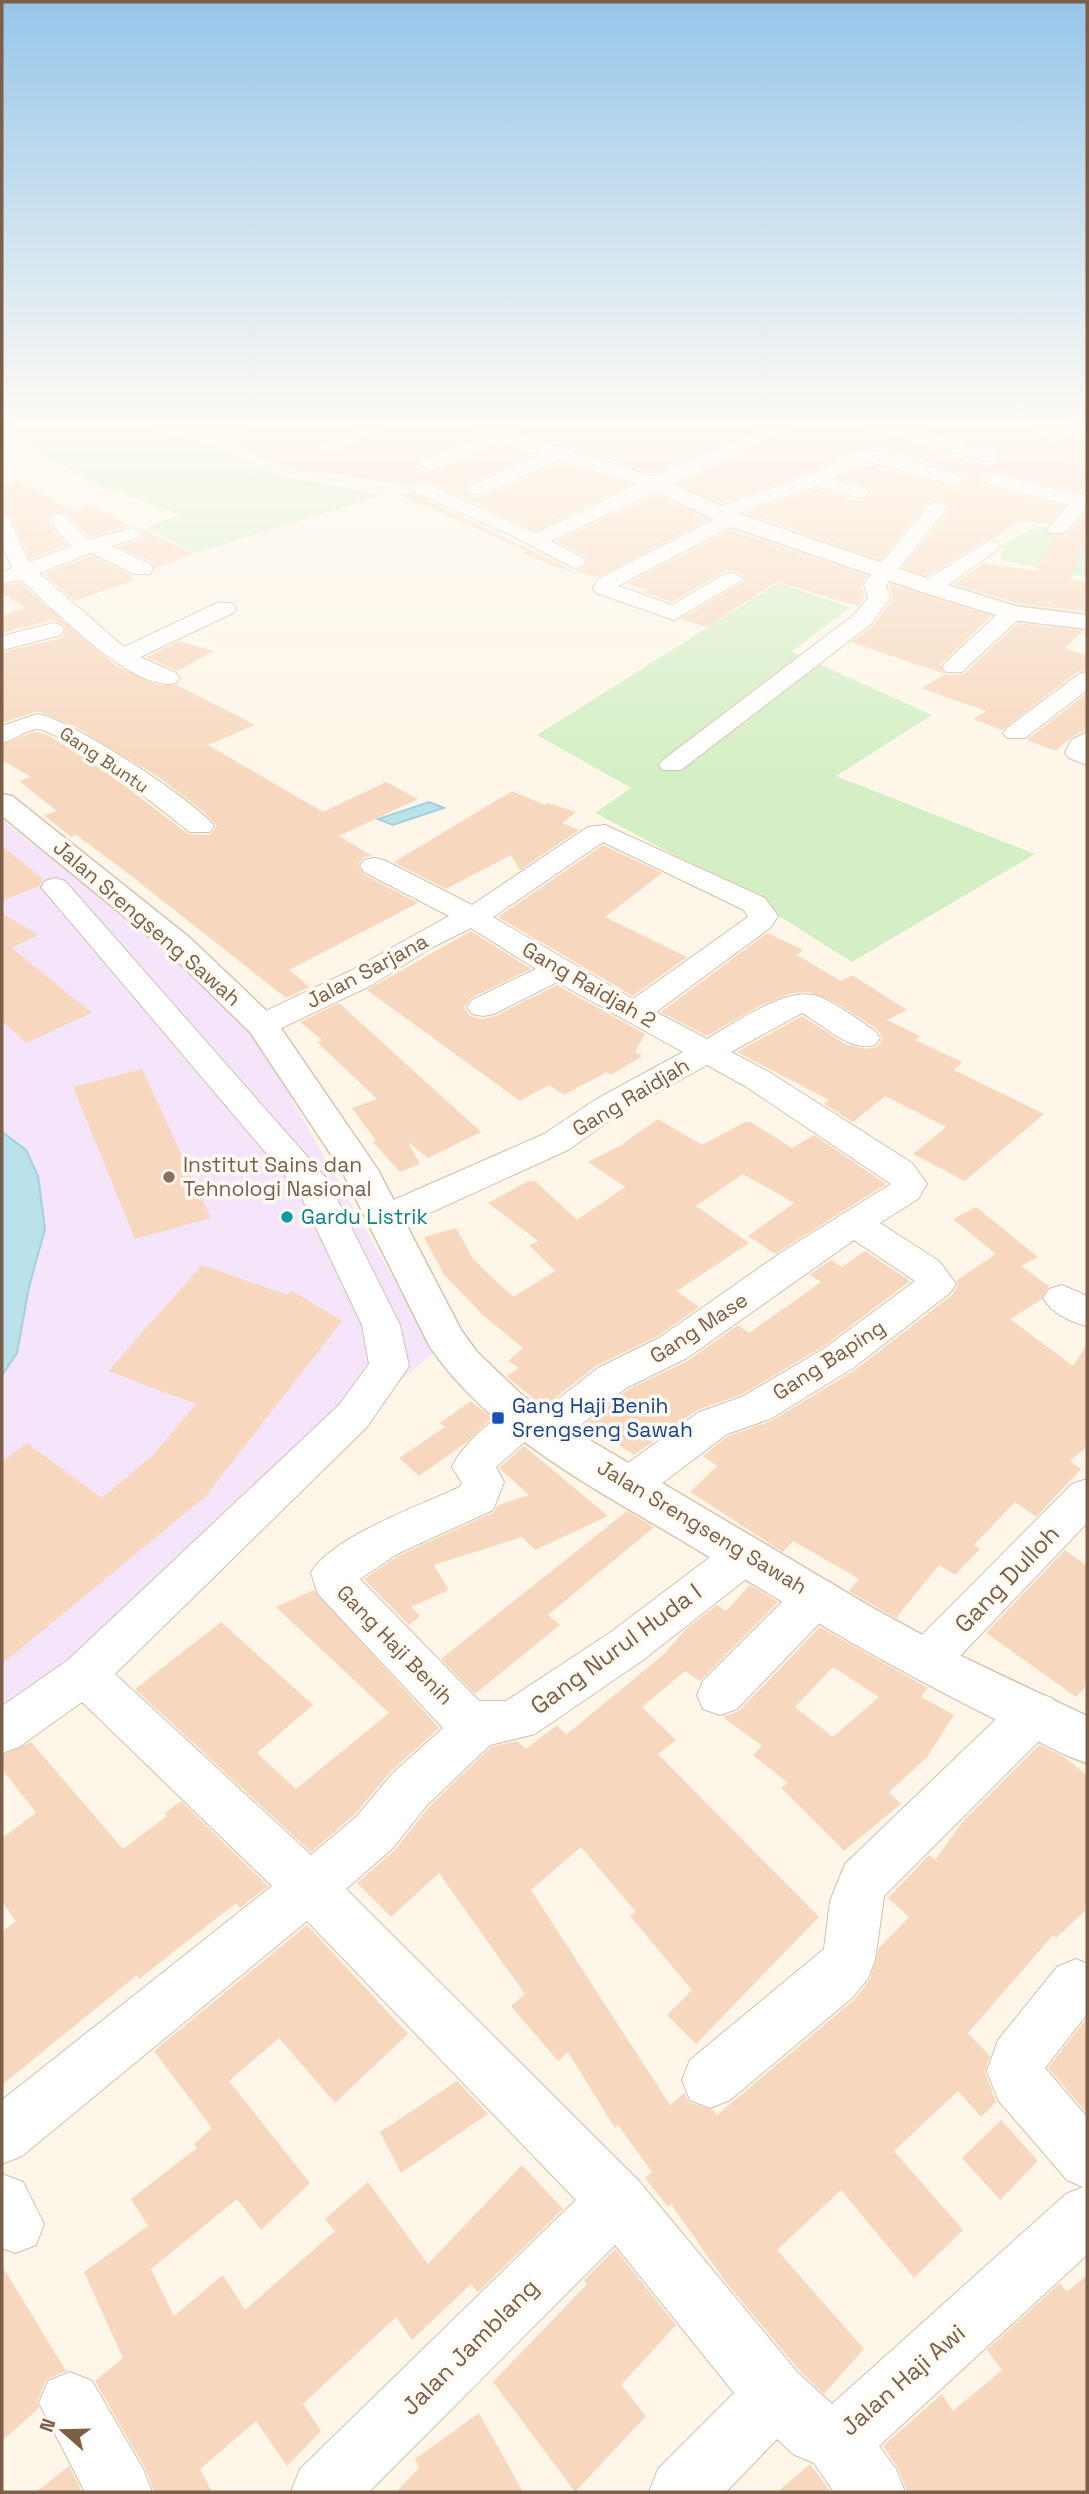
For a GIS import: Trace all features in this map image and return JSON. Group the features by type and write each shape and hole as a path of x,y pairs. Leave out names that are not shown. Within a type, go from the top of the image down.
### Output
{"street":[{"path":"11,540 13,557 25,572 121,657 168,678"},
{"path":"81,540 88,547 142,569"},
{"path":"2,580 110,540"},
{"path":"538,540 575,562"},
{"path":"683,540 607,583 604,588 674,613 733,579"},
{"path":"796,540 1012,612 1087,622"},
{"path":"673,765 863,619 879,597 875,585 911,540"},
{"path":"930,587 990,546"},
{"path":"121,657 225,608"},
{"path":"954,667 1012,612"},
{"path":"2,643 52,630"},
{"path":"1016,733 1087,679"},
{"name":"Gang Buntu","path":"2,736 31,723 48,723 102,756 200,826"},
{"path":"1087,740 1080,745 1078,753 1087,757"},
{"name":"Jalan Srengseng Sawah","path":"2,802 179,945 262,1025 360,1170 459,1362 535,1425 629,1485 926,1661 1087,1741"},
{"name":"Jalan Sarjana","path":"262,1025 361,978 493,906 598,833 606,833 755,904 762,910 761,921 634,1013"},
{"name":"Gang Raidjah 2","path":"374,866 471,916 634,1013 707,1052"},
{"path":"2,1732 84,1674 354,1416 389,1366 381,1325 314,1187 55,887"},
{"path":"483,1007 559,969"},
{"path":"707,1052 802,1002 809,1003 864,1038"},
{"name":"Gang Raidjah","path":"386,1218 556,1142 607,1107 707,1052 806,1108 900,1171 909,1184 905,1191 853,1223"},
{"name":"Gang Mase","path":"535,1425 612,1378 673,1348 853,1223"},
{"name":"Gang Baping","path":"629,1485 713,1423 756,1408 839,1358 937,1284 926,1270 853,1223"},
{"name":"Gang Haji Benih","path":"480,1725 462,1716 332,1577 338,1568 382,1542 478,1497 482,1482 473,1467 474,1461 535,1425"},
{"name":"Gang Dulloh","path":"926,1661 1087,1496"},
{"name":"Gang Nurul Huda I","path":"480,1725 497,1726 518,1719 627,1646 745,1555"},
{"path":"720,1695 816,1597"},
{"name":"Jalan Haji Awi","path":"84,1674 310,1888 617,2201 776,2395 815,2432 835,2439 846,2434 1087,2215"},
{"path":"710,2080 834,1978 849,1960 856,1901 863,1881 1035,1713"},
{"path":"2,2136 310,1888 375,1832 410,1788 480,1725"},
{"path":"1076,1986 1017,2059 1015,2071 1018,2080 1087,2160"},
{"name":"Jalan Jamblang","path":"323,2492 617,2201"},
{"path":"681,2492 776,2395"},
{"path":"70,2403 121,2492"},
{"path":"835,2439 873,2492"}],"shaded area":[{"name":"Institut Sains dan Tehnologi Nasional","path":"2,820 236,1001 435,1352 44,1680 2,1711"}],"green space":[{"path":"170,540 236,540 195,553"},
{"path":"1010,540 1087,540 1087,578 1001,560 1002,545"},
{"path":"778,583 850,607 792,652 932,715 836,776 1035,854 852,962 722,880 595,813 631,788 537,735"}],"water":[{"path":"429,802 444,808 393,825 378,819"},
{"path":"2,1132 26,1150 38,1176 45,1229 29,1287 17,1353 2,1375"}],"building":[{"path":"22,540 63,540 67,545 30,559"},
{"path":"140,540 165,540 194,554 155,568 151,562 119,547"},
{"path":"503,540 510,540 574,571 584,568 587,561 583,555 557,541 668,540 597,577 553,566 523,553 527,551"},
{"path":"711,540 762,540 867,576 861,586 865,597 858,606 777,582 707,627 680,619 745,581 745,577 734,571 725,571 672,602 643,592 648,589 627,584"},
{"path":"825,540 897,540 881,560"},
{"path":"925,540 985,540 927,576 903,567"},
{"path":"1053,540 1086,540 1070,579 1087,583 1087,612 1016,603 954,584 984,563 1037,571"},
{"path":"91,556 133,576 129,578 134,580 75,601 44,574"},
{"path":"20,583 115,665 158,685 177,685 255,725 208,745 323,812 386,782 418,799 339,836 372,856 363,857 358,865 363,874 418,903 289,970 310,987 286,998 121,868 76,835 71,837 44,815 57,811 19,781 31,777 2,760 2,745 33,732 48,735 112,776 188,834 210,835 217,826 204,812 160,778 76,727 38,711 2,723 2,652 62,638 66,631 63,624 52,620 2,633 2,616 25,608 2,593 2,585"},
{"path":"890,584 991,616 940,665 946,675 964,674 1018,623 1083,631 1065,648 1087,656 1087,670 1077,672 1002,730 973,719 986,711 921,688 945,674 851,642 873,626 892,600"},
{"path":"179,641 213,651 178,671 146,657"},
{"path":"1087,693 1087,729 1070,738 1056,751 1027,740"},
{"path":"512,791 545,805 548,803 576,812 562,823 579,830 520,870 511,855 446,889 394,862"},
{"path":"603,845 662,873 605,917 687,957 633,996 498,917"},
{"path":"2,846 43,879 39,886 2,901"},
{"path":"2,913 38,935 12,948 92,1013 26,1043 2,1021"},
{"path":"471,931 531,969 471,998 464,1007 470,1016 483,1019 495,1016 557,985 645,1034 635,1052 642,1056 611,1075 607,1072 564,1095 549,1085 520,1101 367,990"},
{"path":"767,933 803,950 797,955 841,981 852,975 907,1010 887,1020 920,1036 915,1040 962,1062 954,1070 1044,1114 965,1181 913,1154 946,1127 885,1096 853,1122 824,1104 829,1100 737,1052 802,1016 845,1044 865,1049 877,1047 883,1038 877,1029 835,1002 808,992 793,993 761,1005 707,1036 661,1012"},
{"path":"339,1003 481,1132 428,1158 408,1142 420,1164 400,1172 373,1142 376,1141 352,1108 377,1099 317,1042 322,1040 300,1022"},
{"path":"142,1069 211,1218 135,1239 73,1087"},
{"path":"658,1119 702,1145 745,1122 751,1122 792,1148 814,1135 886,1184 775,1254 748,1236 794,1203 743,1174 696,1206 749,1243 677,1291 699,1307 658,1336 596,1366 544,1407 506,1376 519,1368 508,1361 523,1348 483,1315 444,1275 424,1237 456,1228 473,1259 513,1297 555,1271 529,1245 538,1241 488,1203 528,1181 535,1181 577,1220 625,1187 588,1162 621,1145"},
{"path":"976,1207 1038,1257 1021,1266 1049,1286 1041,1300 1010,1319 1073,1366 1087,1345 1087,1446 1070,1461 1081,1469 1036,1517 1015,1502 974,1545 980,1549 955,1575 939,1565 896,1618 849,1591 859,1579 793,1541 783,1552 690,1492 717,1466 703,1456 728,1436 771,1421 855,1370 952,1295 958,1285 957,1280 996,1254 953,1219"},
{"path":"865,1251 910,1281 824,1346 741,1395 697,1410 634,1455 587,1423 627,1390 689,1360 738,1325 749,1333 821,1282 809,1275 831,1260 842,1267"},
{"path":"202,1265 287,1295 291,1290 342,1321 205,1497 2,1664 2,1462 27,1443 102,1498 153,1455 196,1404 108,1371"},
{"path":"471,1401 492,1418 467,1442 419,1476 399,1458 445,1427 440,1423"},
{"path":"524,1446 608,1516 535,1550 522,1537 434,1565 449,1590 411,1607 420,1616 409,1625 364,1579 398,1556 494,1512 498,1505 529,1495 499,1468"},
{"path":"627,1511 654,1527 548,1615 560,1625 475,1694 441,1659"},
{"path":"1065,1550 1087,1566 1087,1685 1076,1697 986,1633"},
{"path":"750,1585 778,1602 700,1681 685,1671 642,1707 676,1740 658,1754 819,1917 696,2044 667,2015 692,1990 630,1916 636,1912 581,1847 531,1890 670,2105 684,2093 689,2102 713,2110 717,2115 855,1999 870,1979 879,1948 909,1917 888,1898 929,1855 935,1860 964,1820 1039,1745 1064,1757 1087,1775 1087,1909 1056,1938 1053,1935 968,2033 990,2056 985,2072 996,2102 981,2117 958,2091 894,2151 963,2230 914,2278 841,2190 777,2250 864,2349 824,2394 800,2371 725,2281 671,2204 668,2207 645,2178 652,2172 618,2125 615,2128 568,2052 558,2061 511,2006 525,1994 439,1873 391,1917 357,1883 395,1850 429,1807 491,1747 517,1741 526,1749 557,1725 566,1735 664,1654 686,1629 717,1605 726,1611"},
{"path":"314,1590 439,1728 391,1771 355,1814 311,1852 135,1689 221,1622 313,1705 257,1753 296,1789 389,1713 276,1607"},
{"path":"820,1627 928,1688 921,1697 954,1715 927,1757 889,1792 901,1804 844,1851 781,1788 788,1783 753,1755 762,1746 723,1717 739,1711","holes":["833,1667 879,1697 833,1737 795,1707"]},
{"path":"31,1742 123,1849 167,1816 165,1813 181,1801 268,1886 240,1908 236,1903 139,1979 137,1975 2,2085 2,1932 16,1921 2,1902 2,1838 36,1813 2,1769 2,1755"},
{"path":"307,1925 408,2034 335,2103 279,2038 229,2081 310,2183 261,2230 237,2199 151,2269 174,2316 223,2275 245,2310 335,2231 325,2219 368,2182 428,2264 522,2165 563,2209 478,2292 471,2284 412,2340 396,2317 303,2404 321,2431 287,2466 256,2421 200,2469 212,2492 154,2492 145,2468 95,2381 123,2358 84,2272 148,2226 131,2199 197,2148 194,2144 212,2128 154,2051"},
{"path":"1087,2020 1087,2113 1048,2068"},
{"path":"457,2081 488,2114 401,2173 380,2132"},
{"path":"1001,2120 1038,2161 1000,2200 962,2158"},
{"path":"615,2249 676,2325 621,2385 646,2416 575,2492 493,2382 587,2284 584,2280"},
{"path":"2,2266 66,2371 46,2380 37,2402 39,2408 2,2441"},
{"path":"1087,2275 1087,2492 907,2492 898,2468 883,2446 942,2394 953,2411 1002,2370 987,2350 1060,2283 1067,2292"},
{"path":"479,2413 523,2492 396,2492 419,2468 415,2459"},
{"path":"810,2464 831,2492 777,2492"},
{"path":"69,2466 82,2492 36,2492"}],"place":[{"name":"Institut Sains dan Tehnologi Nasional","path":"169,1177"},
{"name":"Gardu Listrik","path":"287,1217"},
{"name":"Gang Haji Benih Srengseng Sawah","path":"498,1418"}]}
